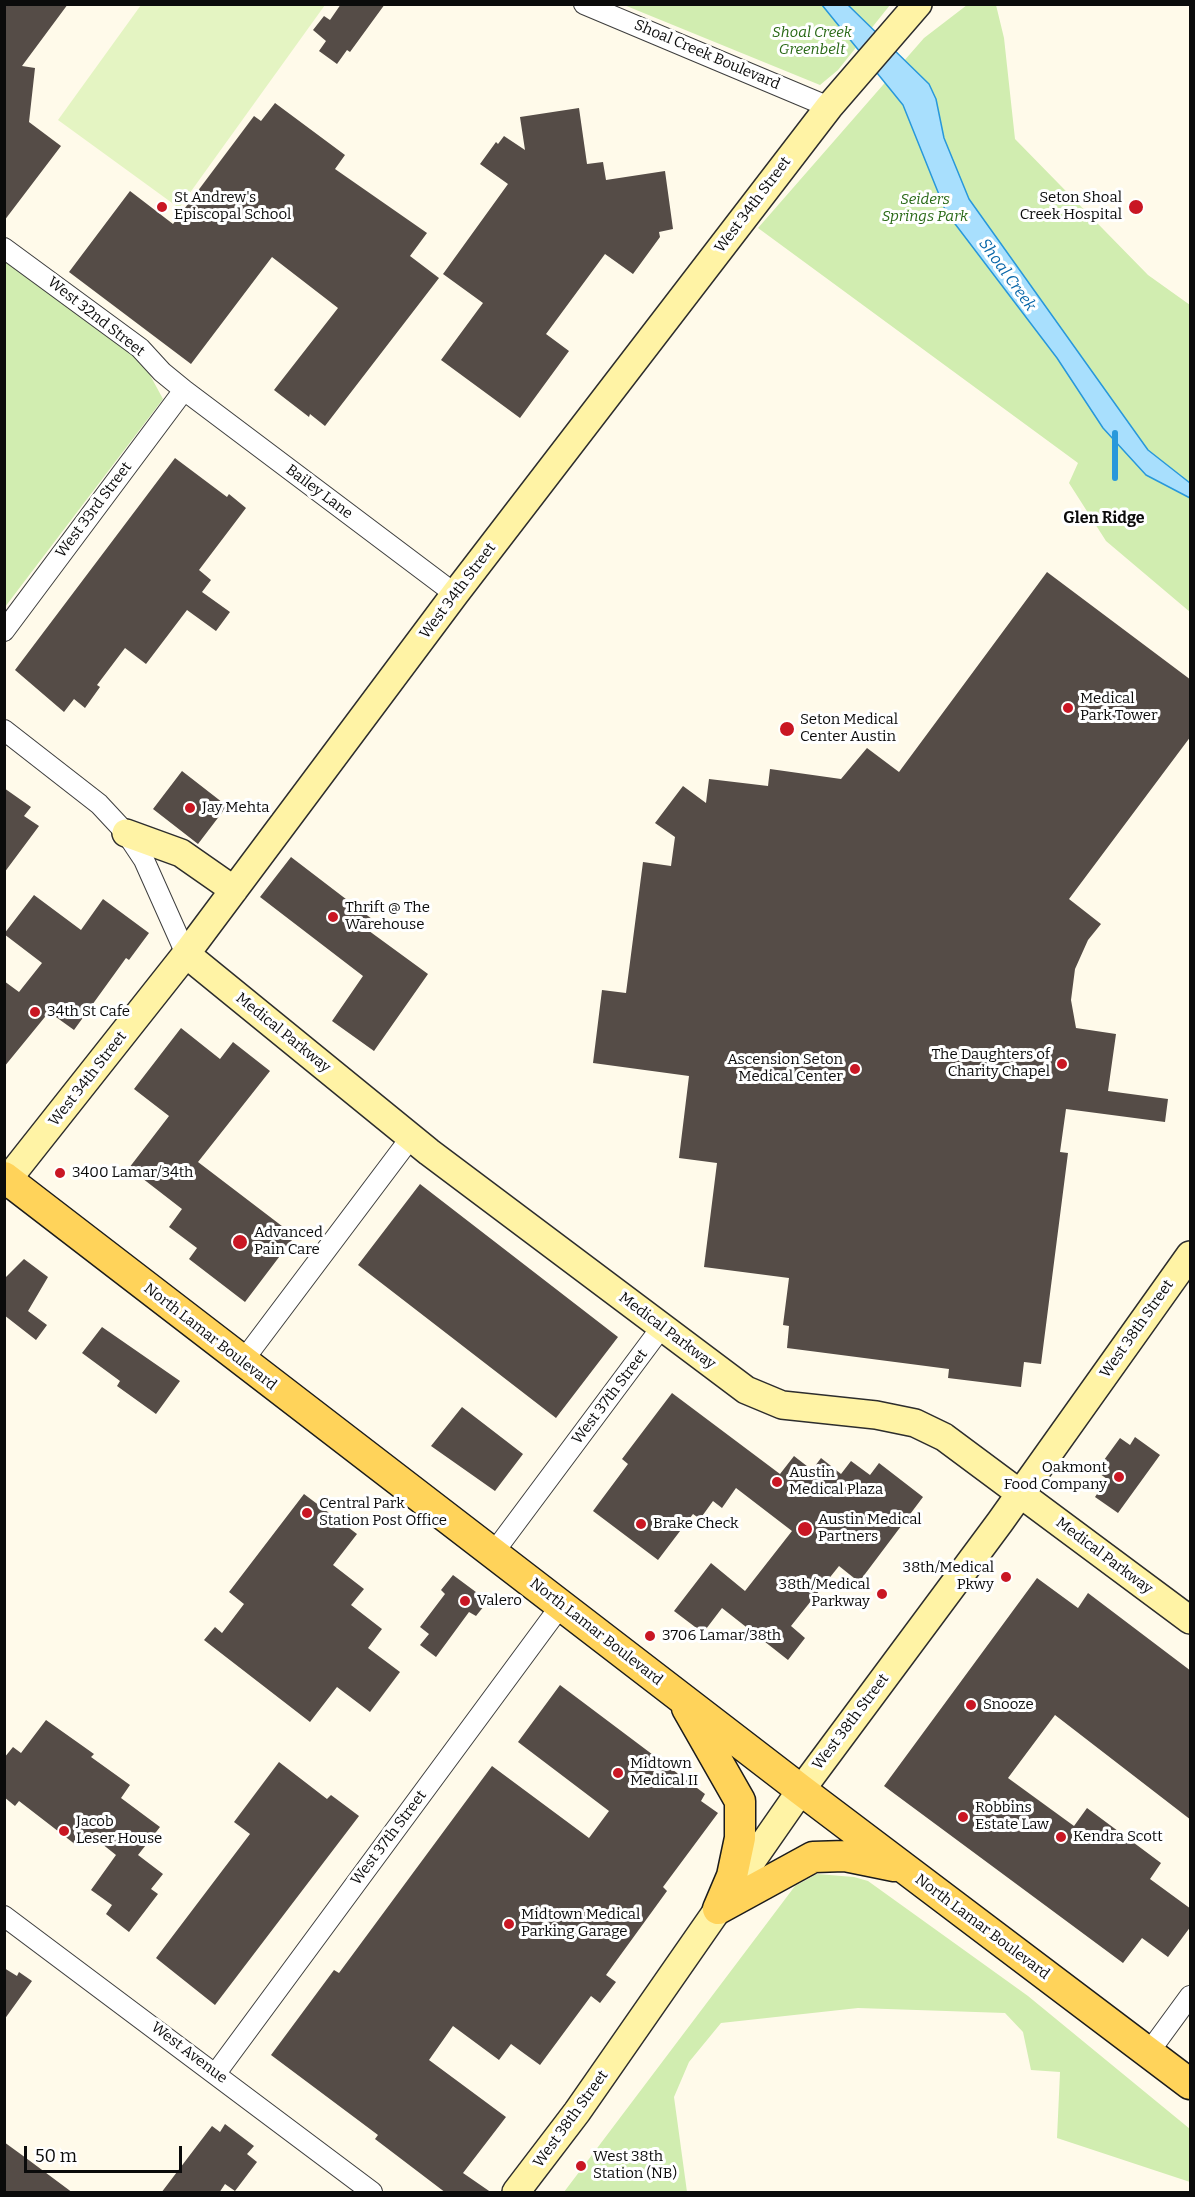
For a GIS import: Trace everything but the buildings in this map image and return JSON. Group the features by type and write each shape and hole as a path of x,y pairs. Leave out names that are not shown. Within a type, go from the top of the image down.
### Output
{"main road":[{"name":"North Lamar Boulevard","path":"6,1180 562,1604 801,1790 1191,2084"},
{"path":"681,1698 740,1801 740,1838 732,1876 718,1909"},
{"path":"718,1909 813,1857 845,1856 905,1869"}],"street":[{"name":"Shoal Creek Boulevard","path":"585,4 837,97"},
{"name":"West 34th Street","path":"6,1180 186,954 455,594 837,97 913,10"},
{"name":"West 32nd Street","path":"4,248 140,348 162,372 184,390"},
{"name":"Bailey Lane","path":"184,390 455,594"},
{"name":"West 33rd Street","path":"4,631 184,390"},
{"path":"4,730 99,804 126,833 144,860 186,954"},
{"path":"126,833 181,853 234,890"},
{"name":"Medical Parkway","path":"186,954 429,1152 746,1390 782,1405 876,1414 915,1423 944,1437 1191,1620"},
{"path":"242,1362 412,1136"},
{"name":"West 38th Street","path":"516,2193 578,2112 801,1790 1020,1494 1191,1255"},
{"name":"West 37th Street","path":"494,1552 661,1328"},
{"name":"West 37th Street","path":"216,2073 562,1604"},
{"name":"West Avenue","path":"4,1916 216,2073 372,2193"},
{"path":"1149,2052 1191,1996"}],"green space":[{"path":"141,5 325,5 179,208 58,120"},
{"name":"Shoal Creek Greenbelt","path":"624,5 890,5 838,70 820,85"},
{"name":"Seiders Springs Park","path":"967,5 996,5 1004,38 1015,139 1148,275 1190,305 1190,612 1106,541 1069,483 1078,463 758,228 924,38"},
{"path":"5,254 138,353 163,399 5,607"},
{"path":"817,1874 854,1877 868,1881 1028,1996 1190,2129 1190,2182 1057,2138 1060,2072 1031,2070 1023,2032 1005,2013 858,2008 721,2023 689,2062 674,2097 687,2192 564,2192 795,1886"}],"water":[{"name":"Shoal Creek","path":"822,5 848,5 929,84 936,99 944,138 969,199 1148,450 1190,483 1190,498 1146,475 1103,428 1057,358 946,212 903,105"}],"waterway":[{"path":"1115,433 1115,478"}],"place":[{"name":"St Andrew's Episcopal School","path":"162,207"},
{"name":"Seton Shoal Creek Hospital","path":"1136,207"},
{"name":"Medical Park Tower","path":"1068,708"},
{"name":"Seton Medical Center Austin","path":"787,729"},
{"name":"Jay Mehta","path":"190,808"},
{"name":"Thrift @ The Warehouse","path":"333,917"},
{"name":"34th St Cafe","path":"35,1012"},
{"name":"The Daughters of Charity Chapel","path":"1062,1064"},
{"name":"Ascension Seton Medical Center","path":"855,1069"},
{"name":"3400 Lamar/34th","path":"60,1173"},
{"name":"Advanced Pain Care","path":"240,1242"},
{"name":"Oakmont Food Company","path":"1119,1477"},
{"name":"Austin Medical Plaza","path":"777,1482"},
{"name":"Central Park Station Post Office","path":"307,1513"},
{"name":"Brake Check","path":"641,1524"},
{"name":"Austin Medical Partners","path":"805,1529"},
{"name":"38th/Medical Pkwy","path":"1006,1577"},
{"name":"38th/Medical Parkway","path":"882,1594"},
{"name":"Valero","path":"465,1601"},
{"name":"3706 Lamar/38th","path":"650,1636"},
{"name":"Snooze","path":"971,1705"},
{"name":"Midtown Medical II","path":"618,1773"},
{"name":"Robbins Estate Law","path":"963,1817"},
{"name":"Jacob Leser House","path":"64,1831"},
{"name":"Kendra Scott","path":"1061,1837"},
{"name":"Midtown Medical Parking Garage","path":"509,1924"},
{"name":"West 38th Station (NB)","path":"581,2166"}],"district":[{"name":"Glen Ridge","path":"1104,519"}]}
